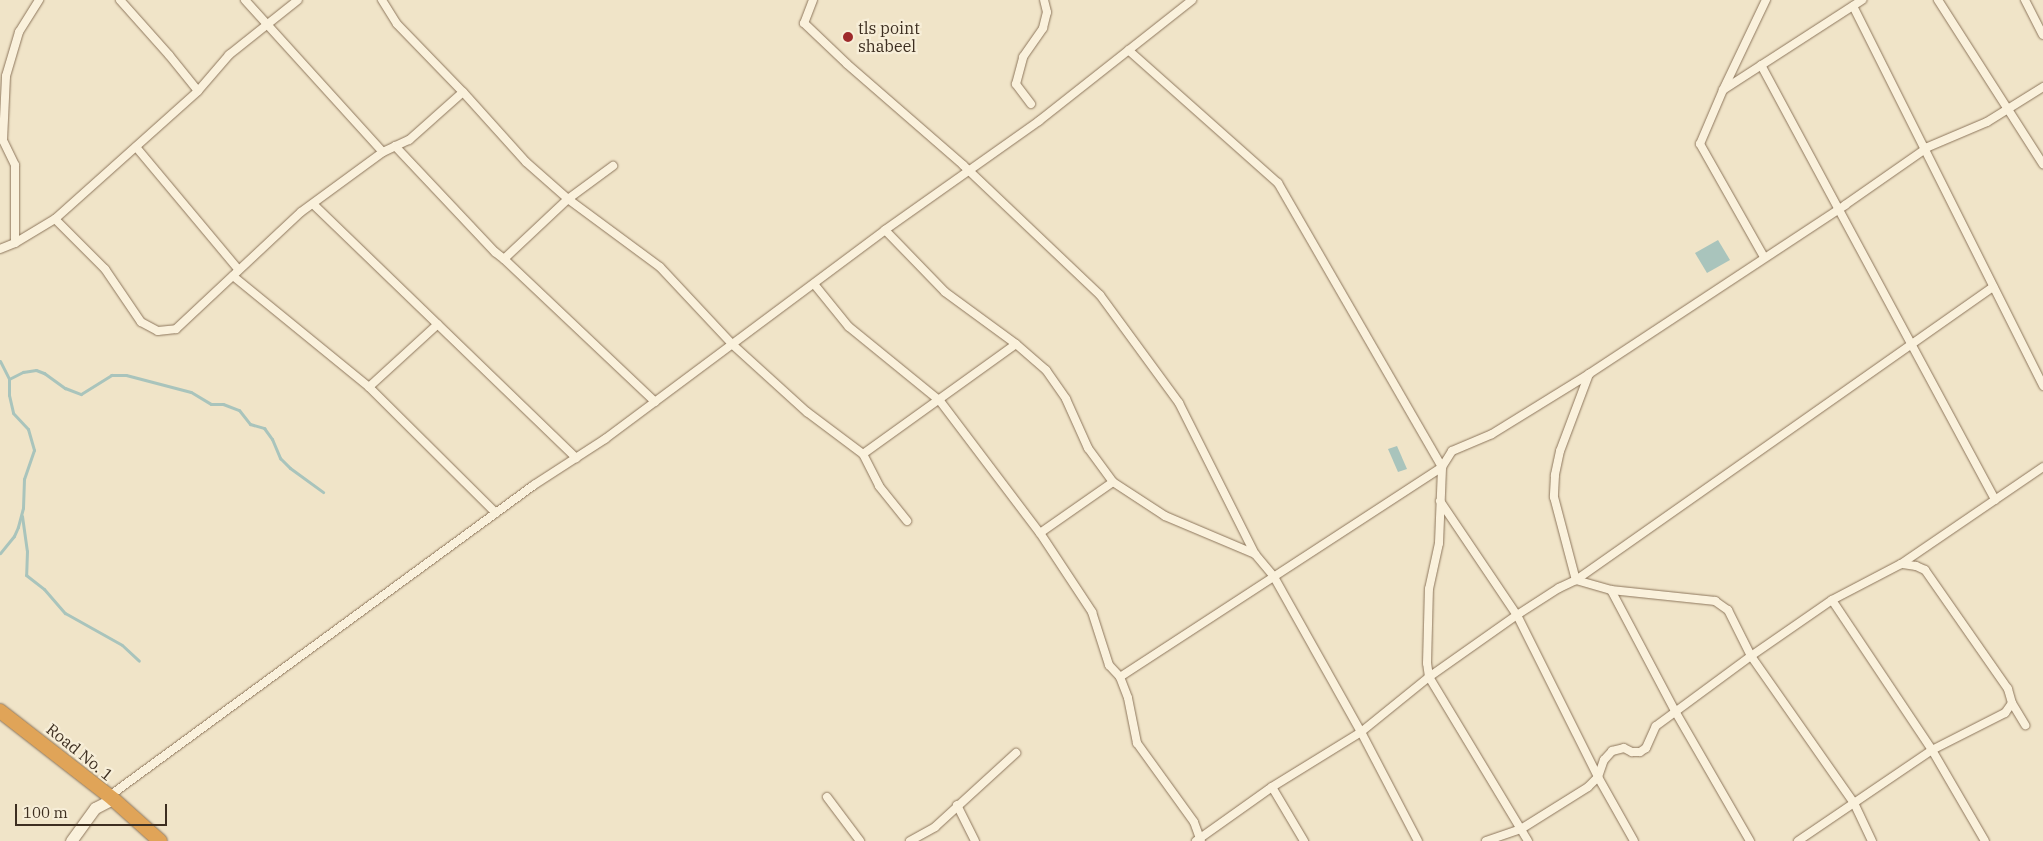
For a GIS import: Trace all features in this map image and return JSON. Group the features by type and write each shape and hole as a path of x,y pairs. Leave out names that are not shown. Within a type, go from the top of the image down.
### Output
{"highway":[{"name":"Road No. 1","path":"0,711 110,798 160,841"}],"main road":[{"path":"71,841 95,808 110,798"}],"street":[{"path":"15,243 15,165 3,140 6,76 19,32 39,0"},
{"path":"120,0 170,55 198,91"},
{"path":"245,0 383,152"},
{"path":"0,249 15,243 55,219 198,91 229,55 298,0"},
{"path":"382,0 397,24 463,92 526,162 568,199 660,267 733,345 807,412 862,454 879,486 907,521"},
{"path":"813,0 804,23 969,171 1100,295 1179,403 1254,554 1274,577 1361,732 1418,841"},
{"path":"1031,104 1016,84 1023,57 1043,28 1047,12 1044,0"},
{"path":"110,798 496,514 733,345 885,230 1039,121 1192,0"},
{"path":"1764,257 1700,144 1723,90 1766,0"},
{"path":"1723,90 1862,0"},
{"path":"1938,0 2043,164"},
{"path":"2025,0 2043,36"},
{"path":"1853,6 2043,386"},
{"path":"1128,50 1278,183 1442,467 1439,543 1430,590 1427,663 1429,677 1528,841"},
{"path":"1761,65 1996,500"},
{"path":"1120,677 1442,467 1452,451 1492,434 1588,374 1839,209 1924,149 1987,122 2043,87"},
{"path":"55,219 105,269 141,322 158,331 176,329 313,204 383,152 409,140 463,92"},
{"path":"395,146 495,252 655,402"},
{"path":"136,147 239,270"},
{"path":"504,259 568,199 613,166"},
{"path":"313,204 576,458"},
{"path":"885,230 945,292 1016,344 1046,370 1066,399 1088,448 1113,482 1165,516 1254,554"},
{"path":"233,276 369,387 496,514"},
{"path":"814,284 849,327 940,401 1040,533 1092,612 1109,665 1120,677 1128,698 1137,743 1194,822 1199,840 1272,787 1361,732 1429,677 1517,615 1559,588 1576,580 1993,287"},
{"path":"369,387 438,324"},
{"path":"862,454 940,401 1016,344"},
{"path":"1576,580 1554,497 1555,475 1560,451 1588,374"},
{"path":"1486,841 1521,829 1588,787 1598,777 1604,760 1612,751 1624,748 1632,752 1640,752 1646,748 1656,726 1751,656 1832,600 1901,564 2043,467"},
{"path":"1040,533 1113,482"},
{"path":"1440,501 1517,615 1598,777 1634,841"},
{"path":"1901,564 1916,566 1926,570 2008,689 2012,703 2025,725"},
{"path":"1576,580 1611,590 1715,601 1728,610 1751,656 1854,803 1872,841"},
{"path":"1611,590 1675,711 1750,841"},
{"path":"1832,600 1932,750 1985,841"},
{"path":"1798,841 1932,750 2004,713 2012,703"},
{"path":"910,841 935,827 1016,753"},
{"path":"1272,787 1304,841"},
{"path":"827,797 860,841"},
{"path":"957,805 975,841"}],"water":[{"path":"1718,240 1730,260 1707,273 1695,253"},
{"path":"1397,446 1407,469 1398,472 1388,449"}],"waterway":[{"path":"0,361 9,379 9,395 13,413 28,429 34,450 24,479 23,508 18,527 14,536 0,553"},
{"path":"9,379 23,372 36,370 44,373 65,388 81,394 111,375 126,375 191,392 211,404 223,404 239,410 250,424 264,428 272,439 280,458 290,468 323,492"},
{"path":"22,516 27,551 26,575 44,589 65,613 122,645 139,661"}],"place":[{"name":"tls point shabeel","path":"848,37"}]}
